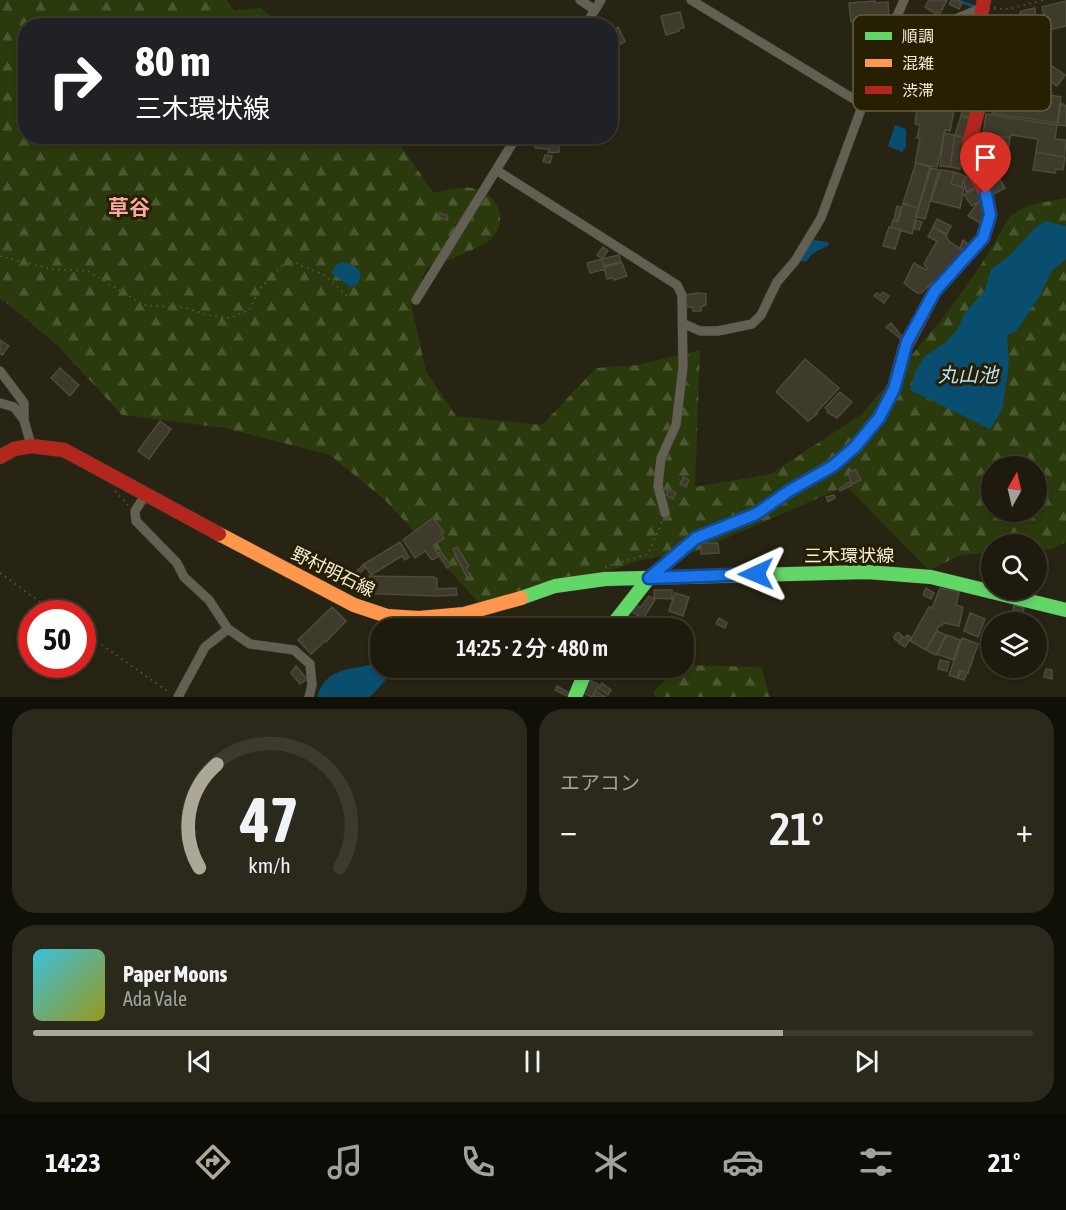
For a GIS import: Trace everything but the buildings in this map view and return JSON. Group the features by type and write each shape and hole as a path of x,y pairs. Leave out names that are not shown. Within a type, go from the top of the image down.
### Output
{"main road":[{"path":"618,618 649,578 696,538 756,514 789,491 833,466 855,447 879,418 894,389 907,342 935,291 983,238 990,215 986,194 969,163 968,149 978,111"},
{"name":"野村明石線","path":"0,456 5,452 31,445 49,445 64,450 354,605 387,616 419,618 464,614 505,604 555,586 592,581 649,578"},
{"name":"三木環状線","path":"649,578 867,572 901,574 958,583 1066,610"},
{"path":"575,697 583,678"}],"street":[{"path":"579,0 595,10"},
{"path":"590,18 601,0"},
{"path":"691,0 853,99"},
{"path":"897,15 904,0"},
{"path":"961,15 983,4"},
{"path":"682,324 700,330 718,331 752,324 761,315 777,282 795,261 821,218 860,111"},
{"path":"416,300 512,144"},
{"path":"496,170 677,285 682,295 683,368 676,425 661,458 658,486 665,513"},
{"path":"0,371 24,403 24,420 31,445"},
{"path":"0,403 14,407 24,420"},
{"path":"146,494 135,511 136,521 177,563 184,576 209,600 228,628 250,644 294,650 310,664 312,685 309,697"},
{"path":"177,697 205,647 228,628"}],"path":[{"path":"983,4 1009,9 1044,0"},
{"path":"0,256 51,269 88,272 143,305 186,308 208,315 230,318 249,310 262,286 288,260 326,276 349,298"},
{"path":"104,471 104,481 135,511"},
{"path":"592,581 596,569 648,554 665,513"},
{"path":"0,573 38,600"},
{"path":"96,641 177,697"}],"green space":[{"path":"0,0 227,0 234,11 260,8 273,18 18,18 18,144 398,144 434,193 462,188 480,190 494,200 500,215 497,231 487,242 427,268 411,305 426,371 456,416 542,425 596,368 638,365 700,350 695,487 771,474 862,414 943,318 981,265 1010,216 1029,205 1066,198 1066,542 1047,549 1047,534 981,534 981,554 961,555 929,570 846,486 692,553 644,559 548,592 480,604 386,501 330,455 225,428 122,415 57,345 0,299"},
{"path":"694,665 761,667 770,697 654,697 654,691 667,678 694,678"}],"water":[{"path":"257,15 264,18 250,18"},
{"path":"895,125 906,129 906,146 902,152 888,146"},
{"name":"丸山池","path":"1046,221 1066,226 1066,259 1052,271 1039,297 1019,327 1015,332 1007,335 1009,366 1002,410 990,429 910,390 916,370 925,356 945,343 957,330 964,314 985,290 991,269 1008,257 1032,230"},
{"path":"814,240 828,242 829,245 812,254 807,261 800,262 800,259"},
{"path":"342,262 354,266 360,272 358,284 351,287 331,273 336,265"},
{"path":"370,665 370,678 388,678 370,697 317,697 328,679 343,671"}],"waterway":[{"path":"957,0 976,7"}],"traffic: fast":[{"path":"618,618 649,578 696,538 756,514 789,491 833,466 855,447 879,418 894,389 905,348"},
{"path":"521,598 555,586 605,579 867,572 931,577 1066,610"},
{"path":"575,697 583,678"}],"traffic: slow":[{"path":"219,534 354,605 387,616 419,618 464,614 521,598"}],"traffic: jam":[{"path":"981,15 984,0"},
{"path":"905,348 935,291 983,238 990,215 986,194 969,163 968,149 978,111"},
{"path":"0,457 14,449 31,446 64,450 219,534"}],"district":[{"name":"草谷","path":"129,208"}],"route":[{"path":"756,574 649,578 696,538 756,514 789,491 833,466 855,447 879,418 894,389 907,342 935,291 983,238 990,215 986,194"}]}
